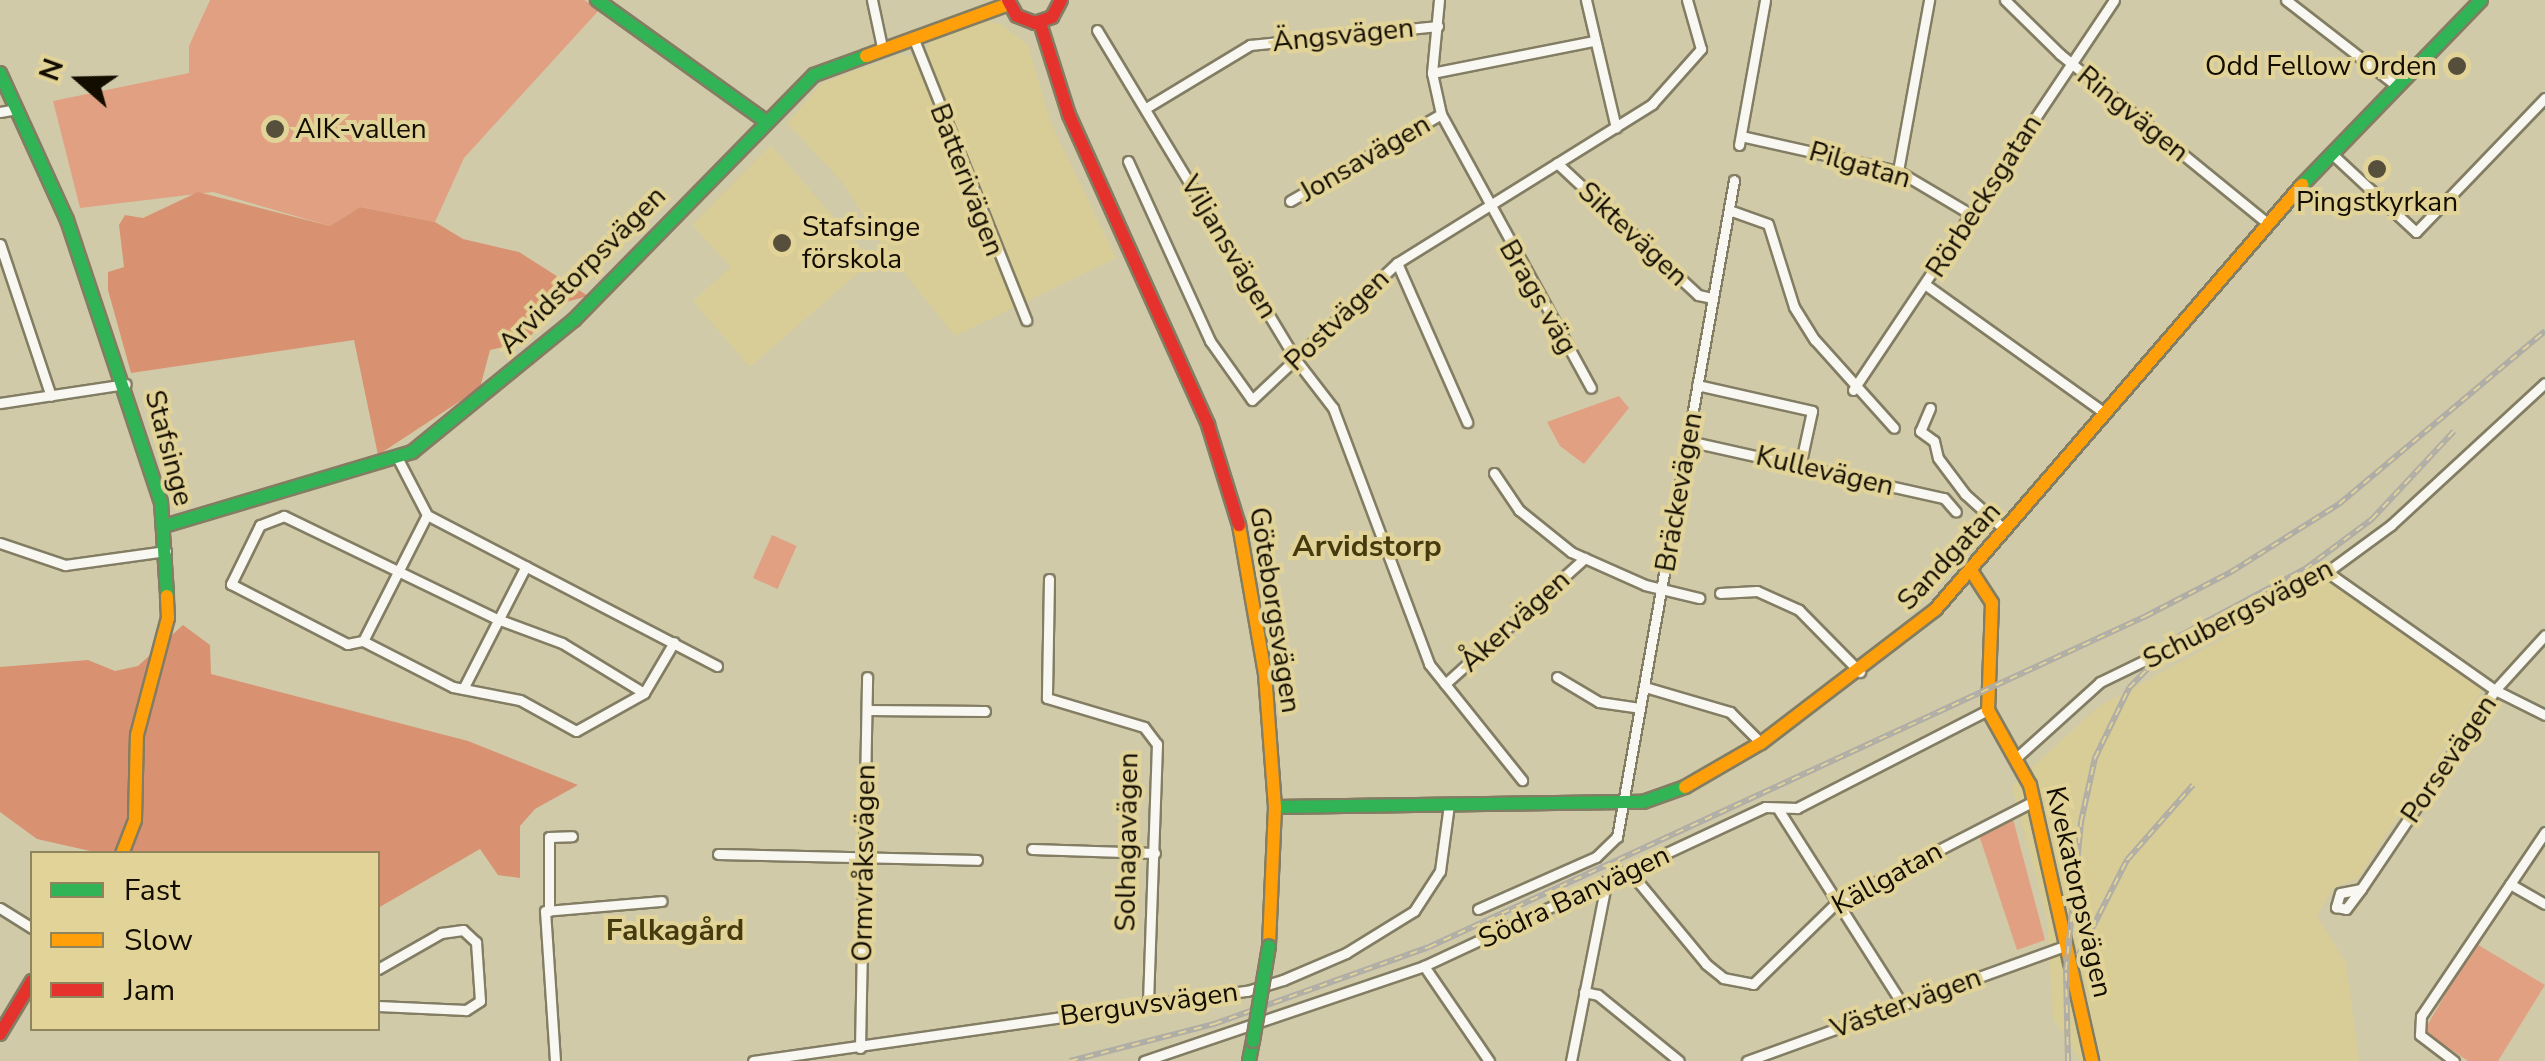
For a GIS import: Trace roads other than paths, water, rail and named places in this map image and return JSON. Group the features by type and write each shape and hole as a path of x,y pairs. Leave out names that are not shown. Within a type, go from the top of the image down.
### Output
{"main road":[{"path":"597,0 764,120"},
{"path":"1040,22 1061,0"},
{"name":"Sandgatan","path":"1275,807 1624,803 1678,793 1762,743 1861,673 1972,572 2266,222 2480,0"},
{"name":"Arvidstorpsvägen","path":"164,526 398,460 443,431 574,320 764,120 814,75 1009,2 1021,20 1040,22"},
{"name":"Göteborgsvägen","path":"1040,22 1054,76 1108,210 1166,325 1222,460 1248,563 1275,807 1268,946 1250,1061"},
{"name":"Stafsinge","path":"0,73 57,195 126,384 164,526 164,648 137,735 135,820 123,851"},
{"path":"1972,572 1992,603 1988,710"},
{"name":"Kvekatorpsvägen","path":"1988,710 2016,758 2034,801 2092,1061"},
{"path":"0,1034 30,983"}],"street":[{"path":"872,0 882,47"},
{"path":"1439,0 1432,73 1440,114 1486,206"},
{"path":"1586,0 1616,128"},
{"name":"Postvägen","path":"1128,161 1210,341 1252,400 1397,263 1661,96 1701,49 1687,0"},
{"name":"Pilgatan","path":"1765,0 1740,140 1898,171 1972,215"},
{"path":"1898,171 1928,0"},
{"name":"Ringvägen","path":"2005,0 2071,63 2266,222"},
{"name":"Rörbecksgatan","path":"1853,390 2114,0"},
{"path":"2286,0 2397,86"},
{"name":"Ängsvägen","path":"1146,108 1250,45 1438,26"},
{"name":"Viljansvägen","path":"1097,30 1296,360 1333,408 1414,631 1444,684 1522,780"},
{"name":"Batterivägen","path":"913,37 1026,320"},
{"name":"Jonsavägen","path":"1432,73 1594,41"},
{"path":"2331,154 2416,232 2545,98"},
{"path":"0,112 17,109"},
{"name":"Jonsavägen","path":"1290,201 1440,114"},
{"name":"Siktevägen","path":"1556,163 1698,296 1712,298"},
{"name":"Bräckevägen","path":"1478,910 1610,848 1624,803 1734,180"},
{"name":"Brags väg","path":"1486,206 1591,388"},
{"path":"1729,210 1768,224 1794,307 1853,390 1894,428"},
{"path":"0,244 51,396"},
{"path":"1397,263 1467,422"},
{"path":"1926,285 2106,414"},
{"name":"Schubergsvägen","path":"2016,758 2100,682 2327,572 2390,525 2545,383"},
{"path":"0,403 126,384"},
{"path":"1698,385 1812,411 1800,466"},
{"path":"1930,408 1920,431 1934,441 1938,458 1965,494 2007,532"},
{"name":"Kullevägen","path":"1688,441 1944,498 1956,512"},
{"path":"398,460 427,515 717,666"},
{"path":"1494,473 1519,510 1585,558 1662,590 1699,598"},
{"path":"363,641 427,515"},
{"path":"644,693 562,643 497,619 284,516 264,521 231,584 347,644 363,641 463,689 520,700 576,731 644,693 674,642"},
{"path":"0,543 66,565 166,551"},
{"name":"Åkervägen","path":"1444,684 1585,558"},
{"path":"463,689 526,566"},
{"path":"2327,572 2495,690 2545,715"},
{"name":"Solhagavägen","path":"1049,579 1046,698 1153,735 1159,754 1148,1005"},
{"path":"1720,593 1740,587 1788,604 1836,640 1861,673"},
{"name":"Porsevägen","path":"2361,890 2495,690 2545,635"},
{"name":"Ormvråksvägen","path":"860,1048 867,677"},
{"path":"1557,677 1599,702 1640,708"},
{"path":"1645,687 1730,712 1762,743"},
{"path":"867,710 985,711"},
{"name":"Södra Banvägen","path":"1131,1061 1144,1060 1424,966 1606,885 1760,809 1797,808 1988,710"},
{"name":"Källgatan","path":"1630,872 1706,964 1740,984 1766,977 1836,903 2034,801"},
{"name":"Berguvsvägen","path":"752,1061 1148,1005 1283,980 1387,931 1414,911 1440,871 1449,804"},
{"path":"1778,809 1902,1004"},
{"path":"2454,1061 2428,1043 2417,1026 2545,832"},
{"path":"555,1061 542,927 549,910 548,837 572,836"},
{"path":"1032,849 1156,853"},
{"path":"718,854 977,860"},
{"path":"2510,884 2545,904"},
{"path":"1571,1061 1606,885"},
{"path":"549,910 662,901"},
{"path":"0,908 30,927"},
{"path":"380,968 441,933 463,930 476,942 480,1001 466,1010 380,1006"},
{"name":"Västervägen","path":"1747,1061 2064,946"},
{"path":"1424,966 1489,1061"},
{"path":"1584,992 1598,995 1678,1061"}],"railway":[{"path":"1070,1061 1214,1024 1429,947 2146,616 2231,572 2339,504 2545,331"},
{"path":"2068,1061 2066,970 2081,822 2095,758 2129,688 2178,637 2305,569 2372,519 2454,431"},
{"path":"2078,956 2127,860 2193,785"}],"place":[{"name":"Odd Fellow Orden","path":"2457,66"},
{"name":"AIK-vallen","path":"275,129"},
{"name":"Pingstkyrkan","path":"2377,169"},
{"name":"Stafsinge förskola","path":"782,243"}],"district":[{"name":"Arvidstorp","path":"1367,547"},
{"name":"Falkagård","path":"675,931"}]}
